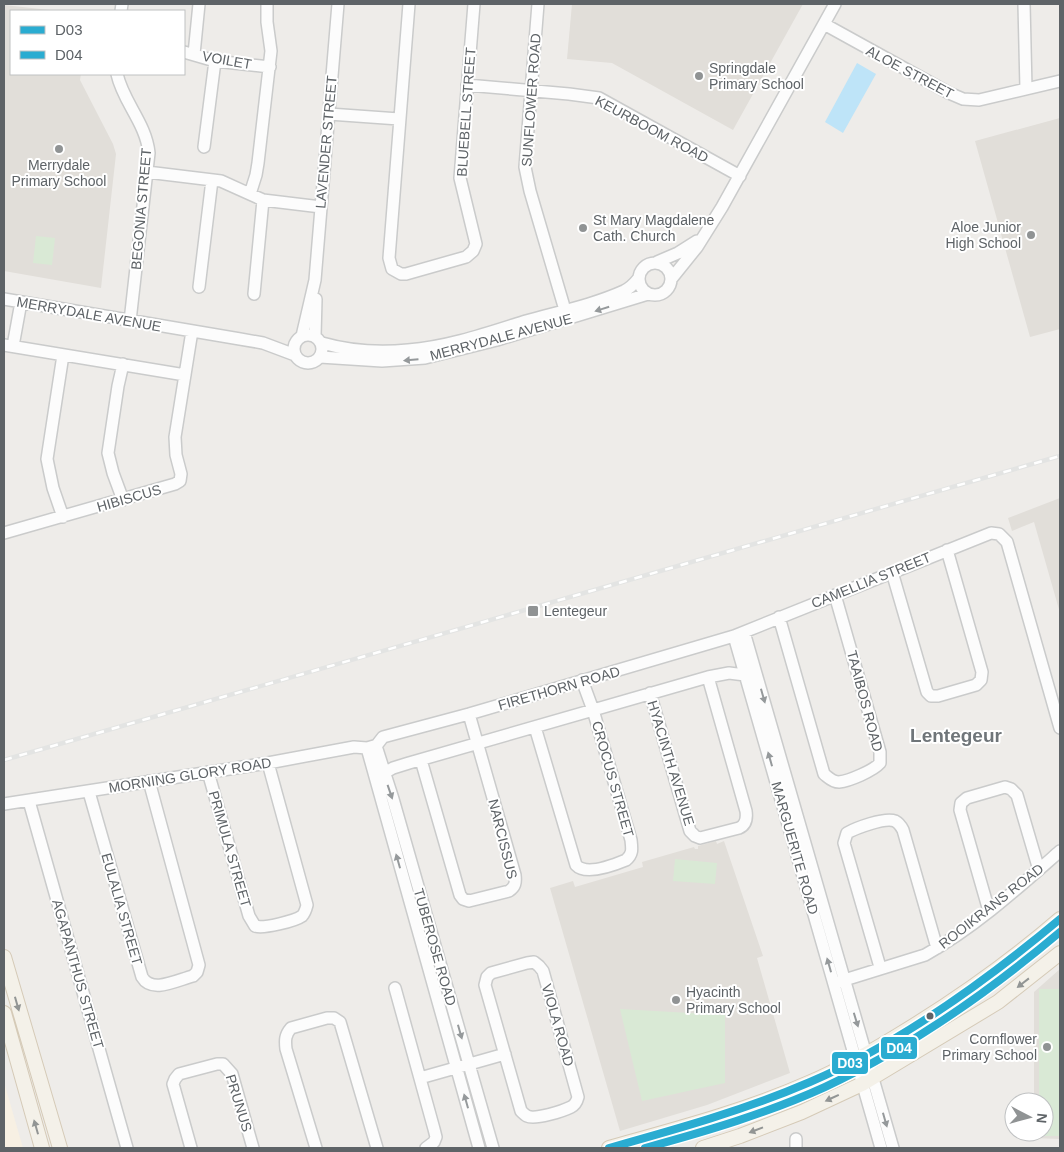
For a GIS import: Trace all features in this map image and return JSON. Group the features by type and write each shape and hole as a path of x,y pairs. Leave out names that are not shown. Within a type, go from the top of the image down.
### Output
{"main road":[{"path":"609,1148 716,1117 780,1095 825,1076 861,1057 962,995 1019,953 1060,919"},
{"path":"703,1148 778,1122 867,1086 998,1002 1060,953"},
{"path":"4,957 60,1148"},
{"path":"4,1013 42,1148"}],"street":[{"path":"189,53 199,4"},
{"path":"250,194 258,169 270,66 271,51 267,22 267,4"},
{"name":"LAVENDER STREET","path":"318,340 315,280 338,4"},
{"name":"BLUEBELL STREET","path":"409,4 389,258 392,269 401,274 466,257 474,248 476,240 464,200 460,178 474,4"},
{"name":"SUNFLOWER ROAD","path":"538,4 525,167 530,191 565,310"},
{"path":"702,237 685,249 644,266 638,279 641,288 648,294 657,295 665,292 671,284 672,278 697,247 740,176 835,4"},
{"path":"1024,4 1026,89"},
{"name":"ALOE STREET","path":"824,24 963,99 979,100 1060,81"},
{"name":"VOILET","path":"189,53 216,61 270,66"},
{"path":"204,147 216,61"},
{"name":"BEGONIA STREET","path":"117,75 123,93 145,133 149,153 130,321"},
{"name":"KEURBOOM ROAD","path":"467,85 586,95 599,98 740,176"},
{"path":"329,114 400,119"},
{"path":"147,172 231,184 264,200 321,206"},
{"path":"200,287 212,180"},
{"path":"254,294 264,200"},
{"path":"657,262 666,266 672,278"},
{"name":"MERRYDALE AVENUE","path":"318,340 342,348 381,352 423,348 565,310 624,291 638,279"},
{"name":"LAVENDER STREET","path":"299,338 315,280"},
{"name":"MERRYDALE AVENUE","path":"320,356 375,361 425,358 468,348 648,294"},
{"name":"MERRYDALE AVENUE","path":"4,299 263,343 295,355"},
{"path":"20,302 8,345 185,375"},
{"name":"HIBISCUS","path":"4,531 123,500 180,481 181,474 176,455 175,437 192,331"},
{"path":"306,334 318,340 322,348 320,356 313,362 300,361 295,355 294,347 299,338 306,334"},
{"name":"MERRYDALE AVENUE","path":"263,343 299,338"},
{"path":"458,340 468,348"},
{"path":"63,355 47,459 53,488 63,517"},
{"path":"123,364 108,453 123,500"},
{"name":"CAMELLIA STREET","path":"739,634 987,534 999,534 1007,542 1060,728"},
{"path":"892,572 926,692 931,696 938,696 976,686 981,680 982,672 947,550"},
{"name":"TAAIBOS ROAD","path":"779,617 824,774 830,779 839,782 873,771 880,764 880,752 835,595"},
{"name":"MARGUERITE ROAD","path":"739,634 840,981 867,1086"},
{"name":"FIRETHORN ROAD","path":"371,747 383,737 469,714 739,634"},
{"path":"380,776 393,768 708,677 729,673 751,673"},
{"name":"HYACINTH AVENUE","path":"650,694 690,831 694,836 700,838 739,828 746,821 746,811 708,677"},
{"name":"CROCUS STREET","path":"535,727 576,865 580,869 587,871 626,860 632,850 631,840 593,710 582,680"},
{"name":"NARCISSUS","path":"421,760 460,895 463,899 469,901 514,888 516,882 515,875 469,714"},
{"name":"MORNING GLORY ROAD","path":"4,804 268,763 354,747 371,747"},
{"name":"TUBEROSE ROAD","path":"371,747 470,1065 493,1148"},
{"name":"PRIMULA STREET","path":"208,772 249,916 255,926 265,927 301,917 307,905 268,763"},
{"name":"TUBEROSE ROAD","path":"380,776 456,1069 479,1148"},
{"name":"EULALIA STREET","path":"89,792 142,977 148,985 156,986 193,976 197,972 199,965 149,781"},
{"path":"989,911 960,810 961,803 967,798 1005,787 1017,795 1039,870"},
{"name":"AGAPANTHUS STREET","path":"29,800 128,1148"},
{"path":"880,968 844,843 847,833 853,830 887,820 894,820 899,824 903,830 937,948"},
{"name":"ROOIKRANS ROAD","path":"840,981 925,955 937,948 989,911 1060,851"},
{"name":"VIOLA ROAD","path":"527,962 534,962 543,971 577,1091 576,1102 572,1107 539,1117 526,1116 521,1111 505,1054 486,992 487,977 491,973 527,962"},
{"path":"395,988 436,1137 432,1145 426,1148"},
{"path":"316,1148 286,1049 285,1040 291,1028 327,1018 334,1018 340,1022 344,1032 377,1148"},
{"path":"420,1078 505,1054"},
{"name":"PRUNUS","path":"191,1148 174,1090 175,1079 179,1074 223,1064 232,1074 253,1148"},
{"path":"867,1086 877,1093 893,1148"},
{"path":"867,1086 881,1148"}],"shaded area":[{"name":"Springdale Primary School","path":"572,4 803,4 733,130 612,63 567,59"},
{"name":"Merrydale Primary School","path":"4,5 50,10 10,10 10,75 81,75 80,80 113,144 116,154 101,288 4,271"},
{"name":"Aloe Junior High School","path":"1060,118 1060,329 1030,337 975,141"},
{"path":"1060,498 1060,613 1034,522 1012,531 1008,518"},
{"name":"Hyacinth Primary School","path":"716,841 717,844 724,841 763,956 757,958 790,1073 707,1105 620,1131 550,888 573,881 575,887 643,867 642,862 694,847 698,849 698,846"},
{"name":"Cornflower Primary School","path":"1060,969 1060,1139 1054,1139 1054,1092 1034,1092 1034,992"},
{"path":"4,1082 23,1148 4,1148"}],"green space":[{"path":"36,236 55,238 52,265 33,263"},
{"path":"675,859 717,863 715,884 673,881"},
{"name":"Cornflower Primary School","path":"1039,989 1060,989 1060,1136 1054,1136 1054,1092 1039,1092"},
{"path":"620,1009 725,1015 725,1083 642,1101"}],"water":[{"path":"857,63 876,74 843,133 825,122"}],"railway":[{"path":"4,760 1060,456"}],"transit line":[{"name":"D03","path":"609,1148 736,1110 810,1082 843,1067 941,1010 1060,919"},
{"name":"D04","path":"645,1148 759,1113 825,1087 856,1072 948,1017 1006,976 1060,932"}],"place":[{"name":"Springdale Primary School","path":"699,76"},
{"name":"Merrydale Primary School","path":"59,149"},
{"name":"St Mary Magdalene Cath. Church","path":"583,228"},
{"name":"Aloe Junior High School","path":"1031,235"},
{"name":"Lentegeur","path":"533,611"},
{"name":"Hyacinth Primary School","path":"676,1000"},
{"name":"Cornflower Primary School","path":"1047,1047"}],"district":[{"name":"Lentegeur","path":"956,735"}]}
